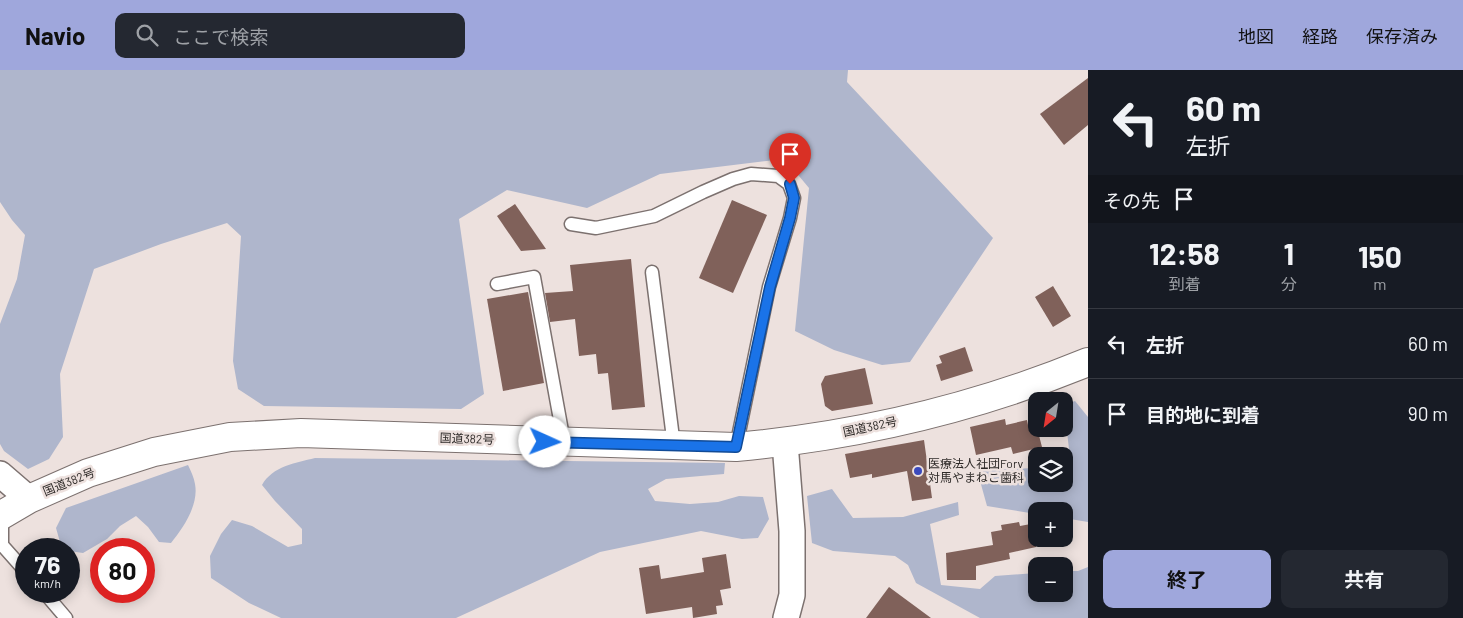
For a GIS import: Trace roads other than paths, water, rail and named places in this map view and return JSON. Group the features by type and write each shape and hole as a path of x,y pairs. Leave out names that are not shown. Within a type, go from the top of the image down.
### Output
{"highway":[{"name":"国道382号","path":"1,516 29,499 88,473 154,452 230,437 301,433 674,446 736,447 785,443 847,433 967,405 1088,362"}],"street":[{"path":"785,443 792,531 792,595 786,618"},
{"path":"0,474 29,499"}],"lane":[{"path":"571,224 596,228 654,216 732,179 751,174 778,176 790,184 794,198 790,218 770,287 736,447"},
{"path":"652,272 674,446"},
{"path":"497,284 534,278 564,442"},
{"path":"1,516 2,545 15,560"},
{"path":"53,603 66,618"}],"place":[{"name":"医療法人社団Forv 対馬やまねこ歯科","path":"918,471"}]}
